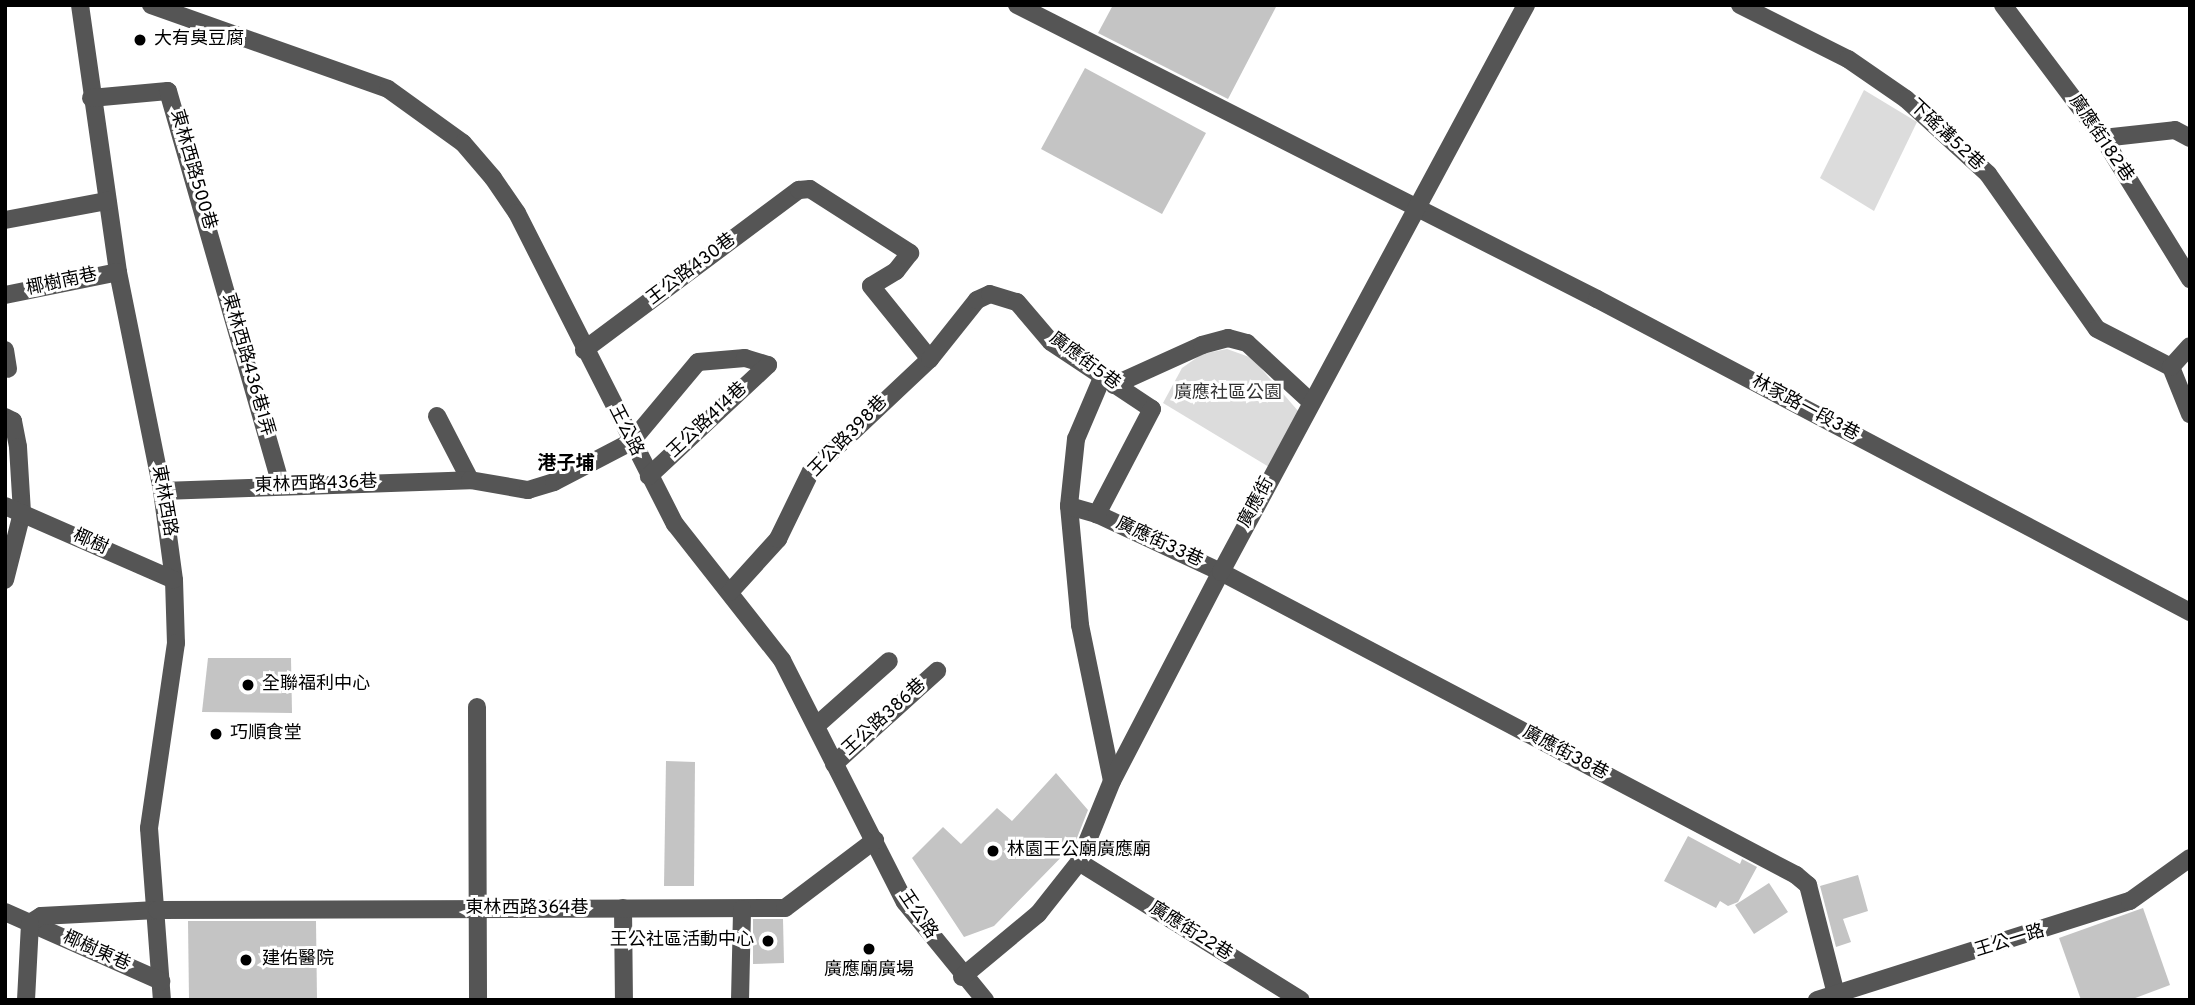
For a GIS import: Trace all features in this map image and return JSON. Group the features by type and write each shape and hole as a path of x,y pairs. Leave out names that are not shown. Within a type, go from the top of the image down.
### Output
{"street":[{"name":"東林西路","path":"80,5 118,272 162,491 174,580 176,643 149,828 162,1000"},
{"name":"王公路","path":"151,5 376,84 445,129 493,178 516,213 675,524 782,660 905,902 962,977 985,1000"},
{"name":"林家路一段3巷","path":"1017,5 1419,207 2190,612"},
{"name":"廣應街","path":"962,977 1038,914 1079,862 1112,781 1221,572 1526,5"},
{"name":"下磘溝52巷","path":"1740,5 1848,59 1906,99 1988,174 2096,330 2171,367"},
{"name":"廣應街182巷","path":"2003,5 2103,138 2190,279"},
{"name":"東林西路500巷","path":"92,98 168,90 213,245"},
{"path":"2103,138 2175,130 2190,138"},
{"name":"王公路430巷","path":"584,350 799,190 810,189 910,253 896,271 871,286 930,359"},
{"path":"5,220 107,201"},
{"name":"東林西路436巷1弄","path":"213,245 281,486"},
{"name":"椰樹南巷","path":"5,295 118,272"},
{"name":"廣應街5巷","path":"930,359 976,300 989,293 1017,302 1051,342 1152,409"},
{"path":"1112,781 1082,638 1069,506 1076,439 1108,381 1228,338 1247,343 1311,402"},
{"path":"2190,346 2171,367 2190,414"},
{"path":"5,350 8,369"},
{"name":"東林西路436巷","path":"162,491 470,480 528,490 554,482 631,442 698,362 745,358 768,365"},
{"name":"王公路398巷","path":"730,592 778,538 811,471 930,359"},
{"name":"王公路414巷","path":"649,476 768,365"},
{"name":"廣應街33巷","path":"1097,514 1152,409"},
{"path":"437,416 470,480"},
{"path":"5,417 13,421 18,447 22,513 5,580"},
{"name":"椰樹","path":"5,506 174,580"},
{"name":"廣應街33巷","path":"1069,506 1097,514 1221,572"},
{"name":"廣應街38巷","path":"1221,572 1796,875 1808,886 1836,994"},
{"path":"817,725 889,661"},
{"name":"王公路386巷","path":"834,764 937,671"},
{"path":"477,707 478,1000"},
{"name":"東林西路364巷","path":"157,911 785,908 875,841"},
{"name":"王公一路","path":"1817,1000 2130,901 2190,858"},
{"name":"廣應街22巷","path":"1079,862 1301,1000"},
{"path":"623,908 624,1000"},
{"path":"740,1000 742,909"},
{"name":"椰樹東巷","path":"30,923 41,916 157,911"},
{"name":"椰樹東巷","path":"5,912 162,981"},
{"path":"30,923 30,989 33,996"}],"green space":[{"path":"1864,90 1917,122 1874,211 1820,178"},
{"name":"廣應社區公園","path":"1227,349 1252,358 1299,412 1269,467 1163,403 1182,368 1202,354"}],"building":[{"path":"1113,5 1277,5 1228,99 1098,33"},
{"path":"1085,68 1206,133 1162,214 1041,149"},
{"name":"全聯福利中心","path":"208,658 291,658 292,713 202,712"},
{"path":"666,761 695,762 694,886 664,886"},
{"name":"林園王公廟廣應廟","path":"1056,773 1088,810 1075,843 994,926 964,937 912,858 943,827 961,844 997,808 1012,821"},
{"path":"1688,836 1740,864 1742,859 1757,867 1738,902 1728,906 1720,901 1716,908 1664,881"},
{"path":"1858,875 1868,911 1843,919 1851,942 1836,947 1820,886"},
{"path":"1769,883 1788,912 1754,934 1735,905"},
{"path":"2143,908 2170,985 2130,1000 2081,1000 2059,938"},
{"name":"王公社區活動中心","path":"753,919 783,919 784,963 753,964"},
{"name":"建佑醫院","path":"188,921 316,921 317,1000 189,1000"}],"place":[{"name":"大有臭豆腐","path":"140,40"},
{"name":"全聯福利中心","path":"248,685"},
{"name":"巧順食堂","path":"216,734"},
{"name":"林園王公廟廣應廟","path":"993,851"},
{"name":"王公社區活動中心","path":"768,941"},
{"name":"廣應廟廣場","path":"869,949"},
{"name":"建佑醫院","path":"246,960"}],"district":[{"name":"港子埔","path":"566,465"}]}
